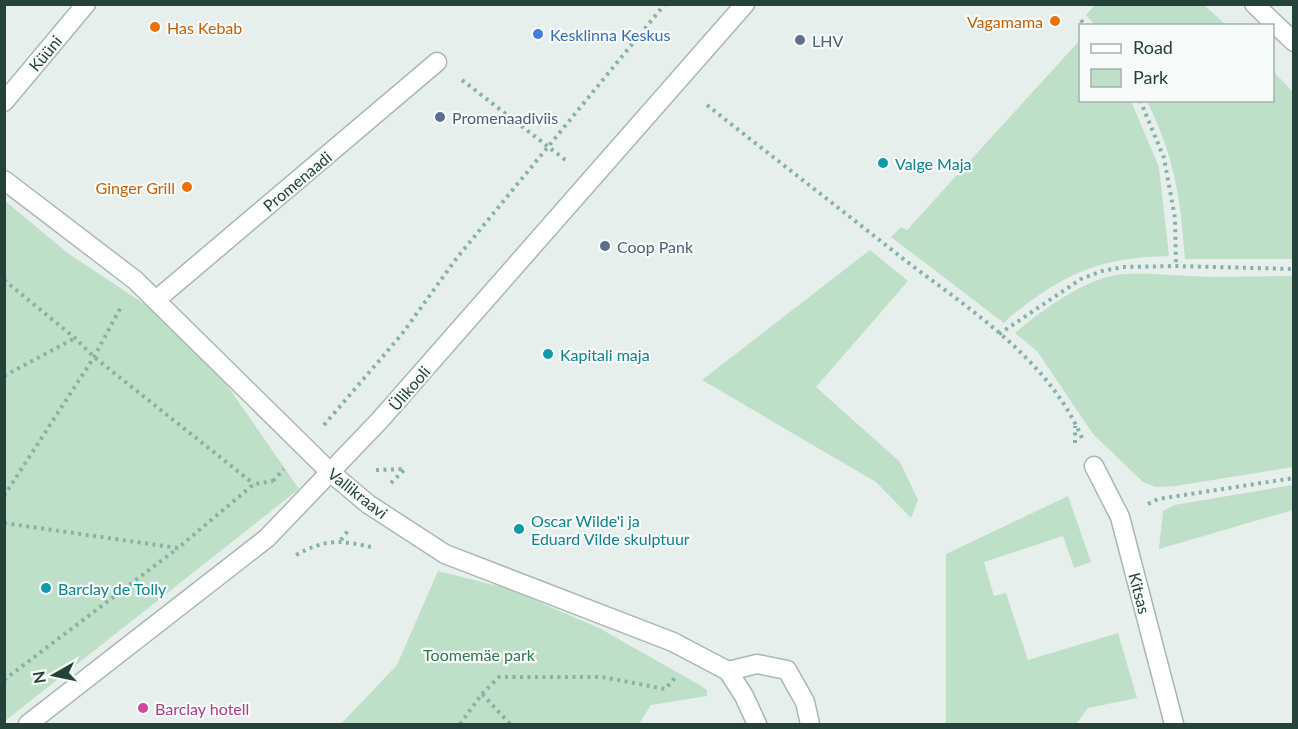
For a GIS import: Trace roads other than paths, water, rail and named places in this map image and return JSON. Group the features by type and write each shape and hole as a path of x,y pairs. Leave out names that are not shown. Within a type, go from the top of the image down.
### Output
{"street":[{"name":"Küüni","path":"4,102 86,4"},
{"name":"Ülikooli","path":"28,724 267,538 380,420 745,4"},
{"path":"1254,4 1293,42"},
{"name":"Promenaadi","path":"156,300 437,62"},
{"name":"Vallikraavi","path":"4,180 135,280 330,472 368,504 445,554 673,642 728,671 744,696 757,724"},
{"name":"Kitsas","path":"1094,466 1120,517 1174,724"},
{"path":"728,671 757,664 787,670 805,702 810,724"}],"place":[{"name":"Vagamama","path":"1055,21"},
{"name":"Has Kebab","path":"155,27"},
{"name":"Kesklinna Keskus","path":"538,34"},
{"name":"LHV","path":"800,40"},
{"name":"Promenaadiviis","path":"440,117"},
{"name":"Valge Maja","path":"883,163"},
{"name":"Ginger Grill","path":"187,187"},
{"name":"Coop Pank","path":"605,246"},
{"name":"Kapitali maja","path":"548,354"},
{"name":"Oscar Wilde'i ja Eduard Vilde skulptuur","path":"519,529"},
{"name":"Barclay de Tolly","path":"46,588"},
{"name":"Barclay hotell","path":"143,708"}],"park label":[{"name":"Toomemäe park","path":"479,654"}]}
